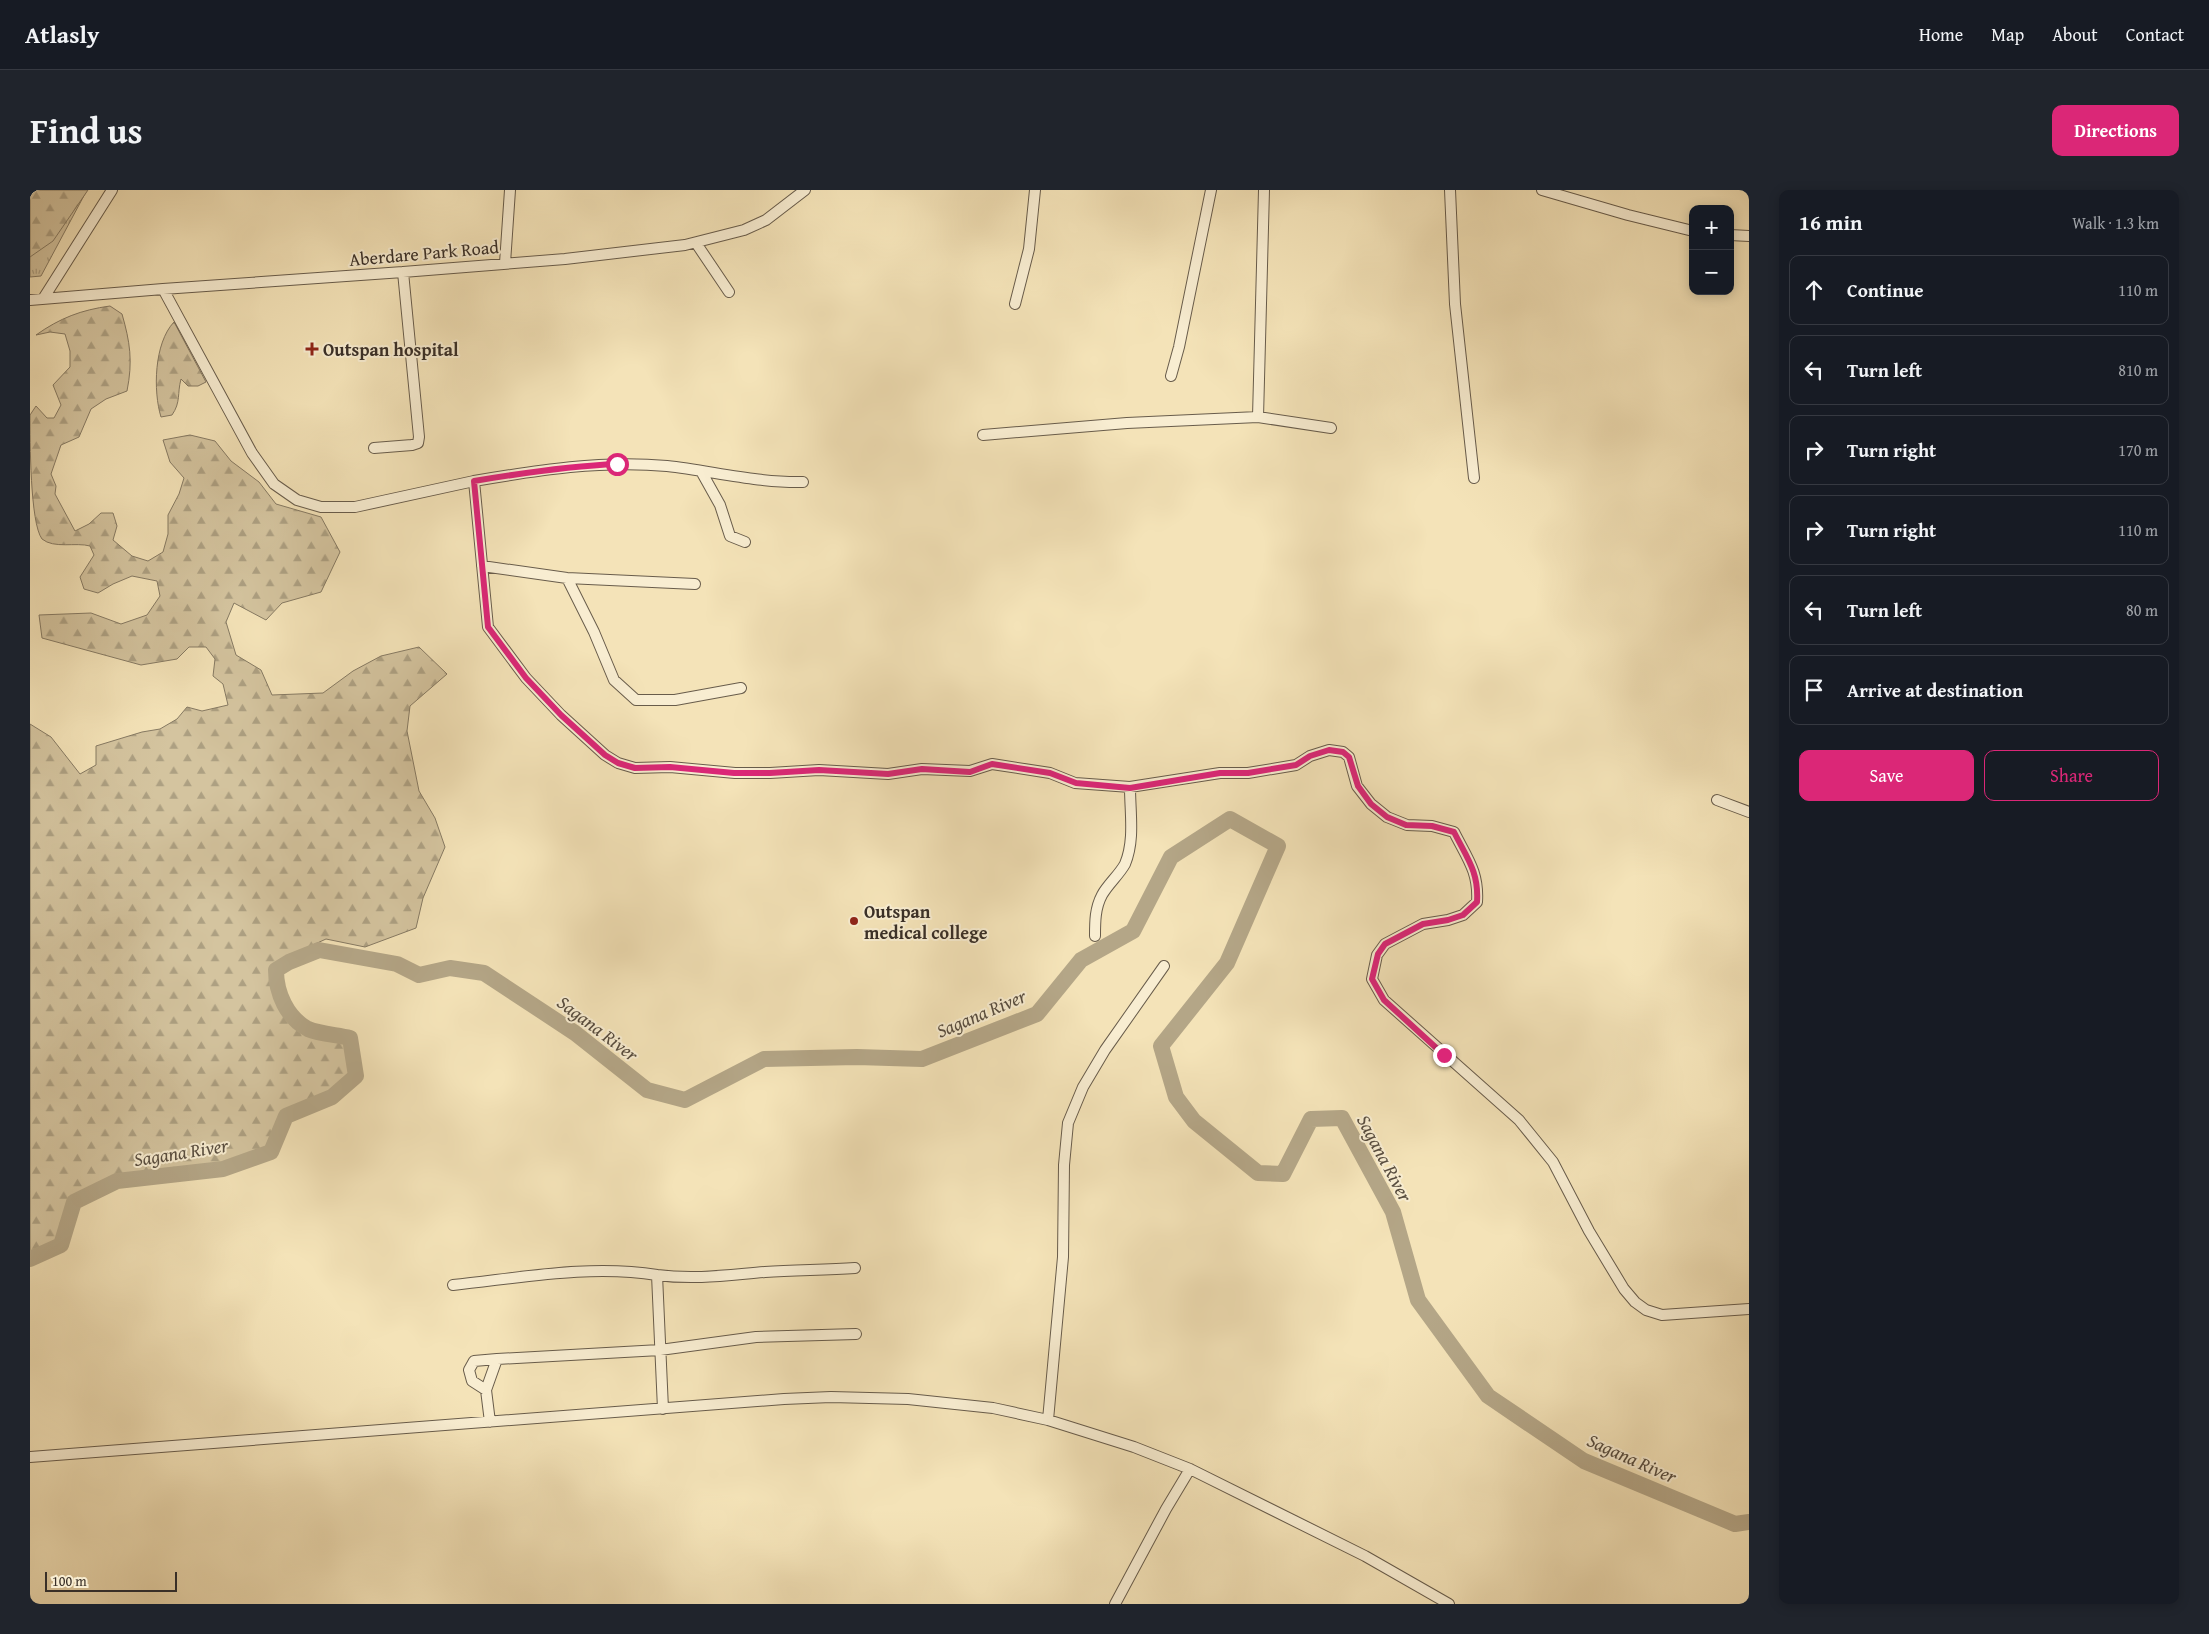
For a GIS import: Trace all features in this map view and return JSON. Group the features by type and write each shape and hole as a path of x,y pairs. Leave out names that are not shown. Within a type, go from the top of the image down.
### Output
{"street":[{"path":"43,299 112,190"},
{"path":"505,263 510,190"},
{"name":"Aberdare Park Road","path":"30,300 163,288 403,272 642,251 696,243 744,230 766,220 805,190"},
{"path":"1015,304 1029,249 1035,190"},
{"path":"1171,376 1179,347 1211,190"},
{"path":"1258,417 1264,190"},
{"path":"1450,190 1455,304 1474,478"},
{"path":"1542,190 1628,215 1689,229"},
{"path":"1734,235 1749,236"},
{"path":"696,243 729,292"},
{"path":"374,448 412,445 418,443 419,437 403,272"},
{"path":"163,288 252,453 274,484 297,500 321,508 355,507 474,481 578,465 667,466 780,482 803,482"},
{"path":"984,435 1127,423 1258,417 1330,428"},
{"path":"701,471 720,505 730,536 745,542"},
{"path":"474,481 488,627 526,678 561,715 605,755 618,763 635,768 670,767 734,773 819,770 888,774 922,769 970,772 992,764 1050,773 1076,783 1130,788 1220,773 1248,773 1296,765 1310,756 1329,750 1343,752 1349,757 1358,786 1371,804 1387,817 1406,825 1432,826 1454,832 1476,874 1478,887 1477,902 1463,915 1448,920 1423,924 1385,944 1378,954 1372,979 1384,1000 1519,1120 1552,1162 1589,1231 1624,1288 1635,1302 1646,1310 1662,1315 1749,1309"},
{"path":"482,566 567,578 694,584"},
{"path":"567,578 594,632 614,680 636,700 675,700 741,688"},
{"path":"1095,936 1095,917 1101,896 1124,865 1128,852 1131,837 1130,788"},
{"path":"1717,800 1749,812"},
{"path":"1048,1420 1063,1257 1064,1164 1068,1123 1083,1087 1105,1050 1164,966"},
{"path":"452,1285 610,1270 684,1278 854,1268"},
{"path":"657,1275 663,1409"},
{"path":"486,1390 472,1381 469,1370 474,1361 660,1350 756,1338 856,1334"},
{"path":"490,1422 486,1390 497,1359"},
{"path":"30,1457 378,1432 563,1415 784,1399 866,1397 908,1399 993,1408 1048,1420 1134,1448 1190,1469 1365,1556 1449,1604"},
{"path":"1115,1604 1166,1509 1190,1469"}],"green space":[{"path":"30,190 87,190 41,276 30,277"},
{"path":"30,190 88,190 53,241 30,257"},
{"path":"110,306 122,314 127,334 130,361 127,391 106,399 91,409 79,437 61,445 51,474 56,486 55,494 75,531 89,524 101,513 113,513 117,526 113,540 132,556 148,561 163,552 168,534 168,515 179,494 184,478 170,462 163,440 190,435 215,441 231,461 259,482 276,504 321,517 340,552 321,592 282,603 266,620 234,603 226,622 236,655 261,670 272,695 323,693 353,671 381,656 419,647 447,674 410,706 407,731 419,791 435,818 445,847 423,898 416,928 365,947 326,939 291,955 276,970 278,987 284,1004 294,1018 313,1031 350,1038 356,1076 332,1097 286,1116 271,1152 223,1169 117,1181 74,1202 61,1245 30,1259 30,724 51,737 80,774 96,765 96,746 142,732 160,729 177,719 187,707 202,711 228,705 223,684 213,676 215,659 206,647 189,647 177,659 141,665 42,638 39,615 91,613 121,624 147,615 160,596 157,581 132,576 98,593 84,589 80,577 94,555 90,546 59,545 47,542 42,539 35,516 30,415 36,406 47,418 54,418 61,405 53,385 70,367 70,351 65,334 50,332 36,335 71,316"},
{"path":"174,322 206,382 198,386 188,386 181,379 175,410 172,415 161,417 157,394 157,368 162,342"}],"waterway":[{"name":"Sagana River","path":"30,1259 61,1245 74,1202 117,1181 223,1169 271,1152 286,1116 332,1097 356,1076 350,1038 308,1029 289,1012 278,987 276,970 289,962 319,950 397,964 419,975 450,968 484,973 575,1033 647,1090 685,1100 764,1059 857,1057 922,1059 1037,1014 1081,960 1133,931 1171,857 1230,819 1278,846 1227,963 1161,1046 1176,1097 1194,1121 1258,1173 1283,1174 1311,1119 1342,1118 1393,1212 1418,1300 1488,1396 1584,1461 1735,1524 1749,1522"}],"place":[{"name":"Outspan hospital","path":"312,349"},
{"name":"Outspan medical college","path":"854,921"}],"route":[{"path":"617,464 578,465 474,481 488,627 526,678 561,715 605,755 618,763 635,768 700,768 734,773 819,770 888,774 922,769 970,772 992,764 1050,773 1076,783 1130,788 1220,773 1248,773 1296,765 1310,756 1329,750 1343,752 1349,757 1358,786 1371,804 1387,817 1406,825 1432,826 1454,832 1476,874 1478,887 1477,902 1463,915 1448,920 1423,924 1385,944 1378,954 1372,979 1384,1000 1444,1055"}]}
